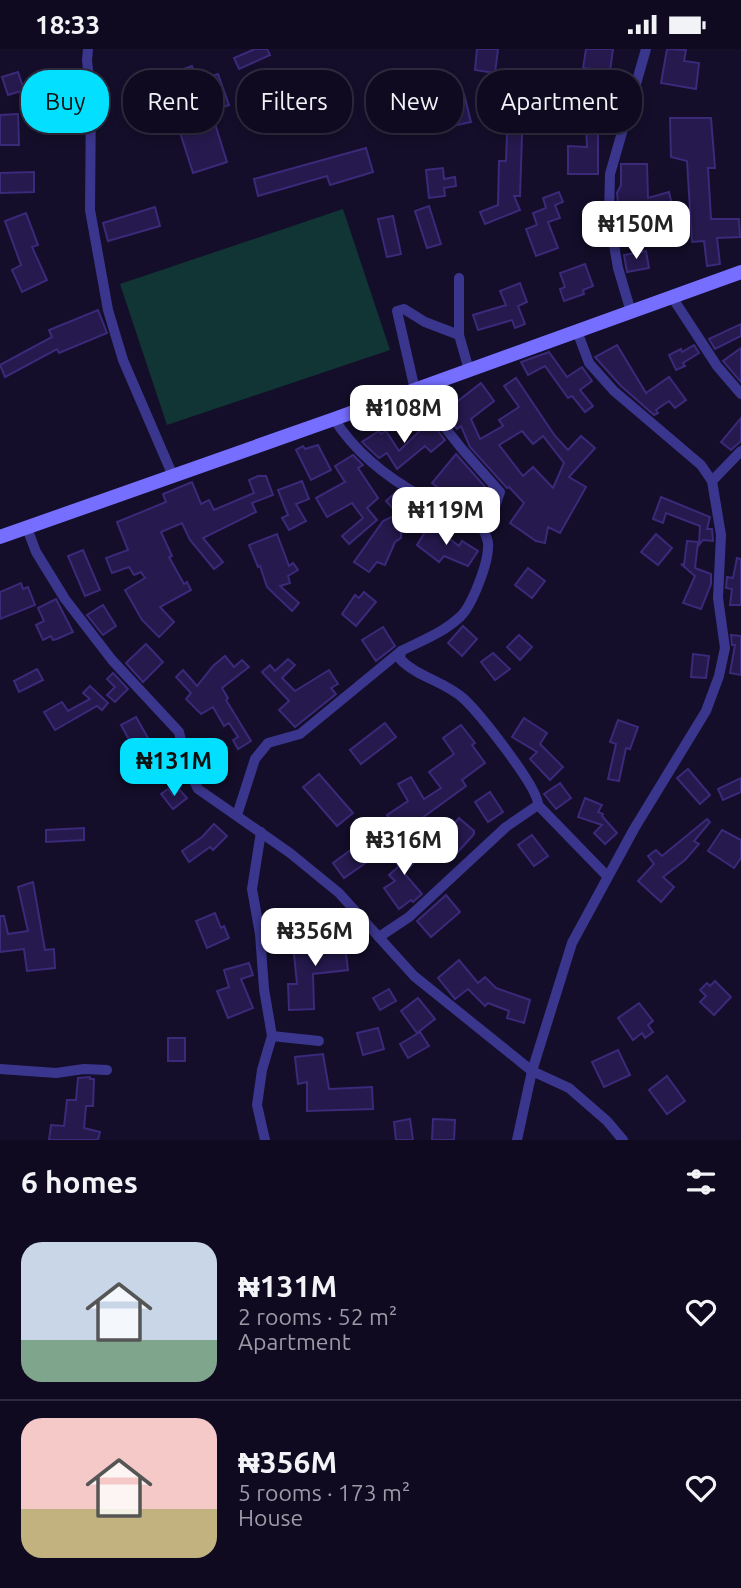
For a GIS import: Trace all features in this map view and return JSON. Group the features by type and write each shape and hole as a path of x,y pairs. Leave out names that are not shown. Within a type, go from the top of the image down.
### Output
{"main road":[{"path":"0,537 741,272"}],"street":[{"path":"88,49 90,210 108,310 123,360 173,477"},
{"path":"640,70 646,49"},
{"path":"622,133 610,174 609,216 618,268 631,312"},
{"path":"459,278 459,335 469,370"},
{"path":"672,297 717,366 741,394"},
{"path":"459,335 425,322 404,309 397,311 415,390 461,449 500,492 491,518 482,528"},
{"path":"517,1140 532,1071 572,943 607,876 706,711 719,676 725,648 718,598 721,535 712,481 701,465 614,391 589,363 577,331"},
{"path":"237,815 255,759 268,743 300,734 401,651 436,636 463,614 483,573 489,545 482,528 469,516 423,497 383,473 346,437 334,419"},
{"path":"712,481 741,451"},
{"path":"27,528 36,552 65,599 112,660 179,732 188,769 198,789 261,832 339,893 414,976 532,1071 569,1089 607,1121 623,1140"},
{"path":"379,937 409,917 506,827 538,805 539,798 518,766 464,699 407,666 400,659 401,651"},
{"path":"538,805 607,876"},
{"path":"261,832 251,889 260,934 264,989 272,1036 262,1070 257,1105 265,1140"},
{"path":"272,1036 319,1041"},
{"path":"0,1069 56,1073 84,1069 107,1070"}],"green space":[{"path":"343,209 390,350 167,425 120,284"}],"building":[{"path":"255,49 267,49 270,55 239,69 234,58"},
{"path":"477,49 498,49 495,70 475,70"},
{"path":"586,49 613,49 610,70 583,68"},
{"path":"667,49 686,50 684,61 699,63 696,89 661,83"},
{"path":"18,72 21,91 8,95 2,77"},
{"path":"223,88 229,105 223,107"},
{"path":"463,94 471,122 463,124"},
{"path":"18,114 19,145 0,145 0,115"},
{"path":"670,118 711,118 715,168 708,168 711,219 739,219 740,237 717,238 720,264 707,266 704,241 692,242 687,161 671,157"},
{"path":"180,133 218,133 227,162 193,173"},
{"path":"507,133 522,133 520,196 514,196 520,210 485,224 480,212 498,205 499,161 506,161"},
{"path":"586,133 598,133 598,174 568,174 568,146 587,147"},
{"path":"366,148 373,172 330,185 327,176 258,196 254,179"},
{"path":"621,164 647,164 648,198 669,192 674,213 653,219 651,211 619,213 617,193 621,185"},
{"path":"443,168 444,179 455,177 456,186 444,188 445,196 429,198 426,170"},
{"path":"34,172 34,192 0,193 0,173"},
{"path":"559,192 563,202 555,205 560,218 548,222 558,248 536,256 526,229 537,225 533,213 546,208 543,198"},
{"path":"429,206 441,244 427,248 415,211"},
{"path":"155,207 160,226 108,241 103,223"},
{"path":"26,213 38,245 32,247 47,280 22,292 12,270 21,265 5,221"},
{"path":"393,216 401,254 387,257 378,219"},
{"path":"646,251 649,268 627,272 624,255"},
{"path":"585,264 593,286 583,290 584,294 564,301 560,289 565,287 560,273"},
{"path":"520,283 527,302 518,306 525,324 515,328 512,320 478,330 473,315 506,305 500,291"},
{"path":"98,310 107,333 59,353 57,349 5,377 0,365 52,337 49,330"},
{"path":"741,324 741,336 715,349 709,339"},
{"path":"617,345 646,393 669,377 686,400 675,408 669,401 656,410 658,413 654,415 620,385 595,357"},
{"path":"694,345 699,353 683,363 685,366 676,370 669,355"},
{"path":"741,348 741,382 723,361"},
{"path":"549,352 567,377 582,367 592,381 580,390 593,406 585,412 572,396 568,398 545,366 528,375 521,362"},
{"path":"516,378 555,436 568,450 581,436 595,448 569,477 586,487 560,533 548,527 545,543 536,541 510,523 524,503 470,447 461,426 457,429 444,412 481,383 494,401 471,419 480,439 503,426 499,420 519,407 504,386","holes":["522,431 533,444 543,436 564,463 553,488 533,467 523,476 499,445"]},
{"path":"741,418 741,441 731,450 721,442"},
{"path":"430,421 445,440 431,452 425,446 397,469 387,453 379,458 362,442 379,431 381,434 386,431 399,451"},
{"path":"318,445 331,470 311,480 296,450 303,446 305,449"},
{"path":"456,454 487,489 478,502 467,495 457,502 432,483"},
{"path":"353,455 363,465 358,468 378,498 367,508 377,520 349,544 342,536 363,518 352,503 327,517 316,498 345,482 335,466"},
{"path":"266,476 273,495 252,503 256,512 203,538 223,562 214,569 190,540 182,523 161,532 172,556 169,557 184,584 187,582 191,590 160,607 174,622 159,637 142,620 125,590 145,578 141,572 134,575 129,567 112,573 106,558 128,550 117,522 166,502 163,494 192,482 201,504 209,500 214,510 254,493 249,480"},
{"path":"302,481 309,499 296,504 306,521 289,530 282,518 288,515 278,490"},
{"path":"397,491 411,499 429,520 423,526 414,517 396,525 401,532 401,538 395,542 385,565 377,562 369,572 354,562 383,521 398,514 386,501"},
{"path":"661,497 710,517 707,529 712,529 713,541 703,540 699,545 700,526 666,513 663,523 653,519"},
{"path":"430,524 459,546 462,541 478,551 468,566 444,556 439,562 417,545"},
{"path":"277,534 289,566 293,563 298,570 288,576 290,583 280,586 299,603 292,611 267,587 249,545"},
{"path":"656,534 672,548 658,565 641,552"},
{"path":"687,541 698,542 695,568 711,574 711,584 701,609 683,603 695,576 681,564 684,565"},
{"path":"83,550 100,590 85,596 68,556"},
{"path":"737,558 741,559 741,605 730,605 732,589 726,588 727,577 733,578"},
{"path":"528,568 545,581 532,598 515,585"},
{"path":"21,583 23,589 28,587 35,605 0,619 0,592"},
{"path":"364,592 376,602 356,626 342,614 355,595 359,598"},
{"path":"56,599 73,632 57,639 53,640 51,636 43,640 36,625 44,621 38,608"},
{"path":"103,605 116,626 103,635 87,615"},
{"path":"463,626 477,639 462,656 448,643"},
{"path":"383,627 395,646 376,661 362,640"},
{"path":"519,635 532,647 520,660 507,647"},
{"path":"731,635 741,636 741,675 730,673 735,645 732,645"},
{"path":"146,644 163,662 143,682 126,663"},
{"path":"493,653 510,669 495,680 481,662"},
{"path":"693,654 709,656 706,678 691,677"},
{"path":"225,656 234,667 242,660 249,667 222,688 228,698 226,700 251,741 238,749 233,740 238,737 229,723 224,726 213,707 201,714 186,699 191,693 176,677 183,670 197,686"},
{"path":"288,659 295,665 282,678 295,691 329,670 338,684 331,688 336,694 295,727 279,710 289,701 262,672 270,665 275,671"},
{"path":"37,669 43,680 19,692 14,681"},
{"path":"113,673 128,689 115,702 107,695 115,687 107,679"},
{"path":"90,686 108,703 102,710 97,706 55,730 44,712 62,702 68,711 90,699 83,693"},
{"path":"136,717 148,738 132,745 121,725"},
{"path":"524,718 547,733 540,744 563,767 550,780 530,759 537,752 512,737"},
{"path":"618,720 638,727 630,749 626,748 619,781 608,779 616,744 610,742"},
{"path":"385,723 396,737 361,764 350,750"},
{"path":"461,725 475,743 472,745 485,763 462,780 466,786 400,834 387,815 408,801 398,784 411,777 424,799 441,788 429,772 454,754 443,738"},
{"path":"688,769 710,795 700,804 677,778"},
{"path":"319,774 353,813 337,826 303,787"},
{"path":"741,778 741,792 723,800 718,789"},
{"path":"560,783 571,798 556,809 544,794"},
{"path":"168,789 173,795 180,790 187,798 173,809 161,794"},
{"path":"490,792 503,812 488,822 475,802"},
{"path":"585,798 602,805 598,812 603,814 617,833 605,844 594,833 602,825 578,817"},
{"path":"459,818 474,834 457,853 441,839"},
{"path":"707,819 710,822 694,841 699,844 685,860 663,877 674,887 661,902 638,881 654,864 648,856 656,850 662,856"},
{"path":"214,824 227,836 213,850 210,847 189,862 182,851 202,837"},
{"path":"84,828 84,840 46,842 46,830"},
{"path":"370,830 384,850 344,878 333,863 356,846 353,842"},
{"path":"722,830 741,840 741,858 734,868 708,851"},
{"path":"532,835 548,856 534,866 518,845"},
{"path":"410,841 423,853 404,873 422,894 399,909 384,888 395,881 389,875 399,866 393,860"},
{"path":"33,882 45,950 54,949 55,968 27,971 24,949 0,952 0,916 4,916 8,934 28,931 18,887"},
{"path":"446,895 460,912 431,937 417,921"},
{"path":"215,913 229,938 207,948 196,921"},
{"path":"344,937 348,970 313,974 314,1009 289,1010 288,984 297,984 293,944"},
{"path":"459,960 478,983 485,977 496,988 530,1000 524,1023 507,1018 509,1011 488,1003 485,1006 468,989 455,999 438,978"},
{"path":"249,963 253,975 241,979 253,1008 228,1018 217,991 229,987 224,970"},
{"path":"715,981 731,997 714,1015 700,1002 706,996 700,990 707,983 710,986"},
{"path":"389,989 396,1001 380,1010 373,998"},
{"path":"418,998 435,1019 417,1033 401,1011"},
{"path":"639,1003 653,1021 648,1025 653,1032 645,1038 642,1033 633,1040 618,1018"},
{"path":"378,1028 384,1049 363,1055 357,1033"},
{"path":"420,1032 429,1046 408,1058 400,1044"},
{"path":"168,1038 185,1038 185,1061 168,1061"},
{"path":"618,1050 630,1075 604,1087 592,1062"},
{"path":"323,1054 329,1089 372,1087 373,1109 307,1111 307,1082 298,1084 295,1057"},
{"path":"667,1076 685,1101 667,1114 649,1090"},
{"path":"78,1078 94,1079 93,1106 86,1106 84,1128 100,1132 98,1140 49,1140 51,1125 64,1126 67,1100 76,1100"},
{"path":"410,1119 413,1140 396,1140 394,1122"},
{"path":"433,1119 455,1120 454,1140 432,1140"}]}
